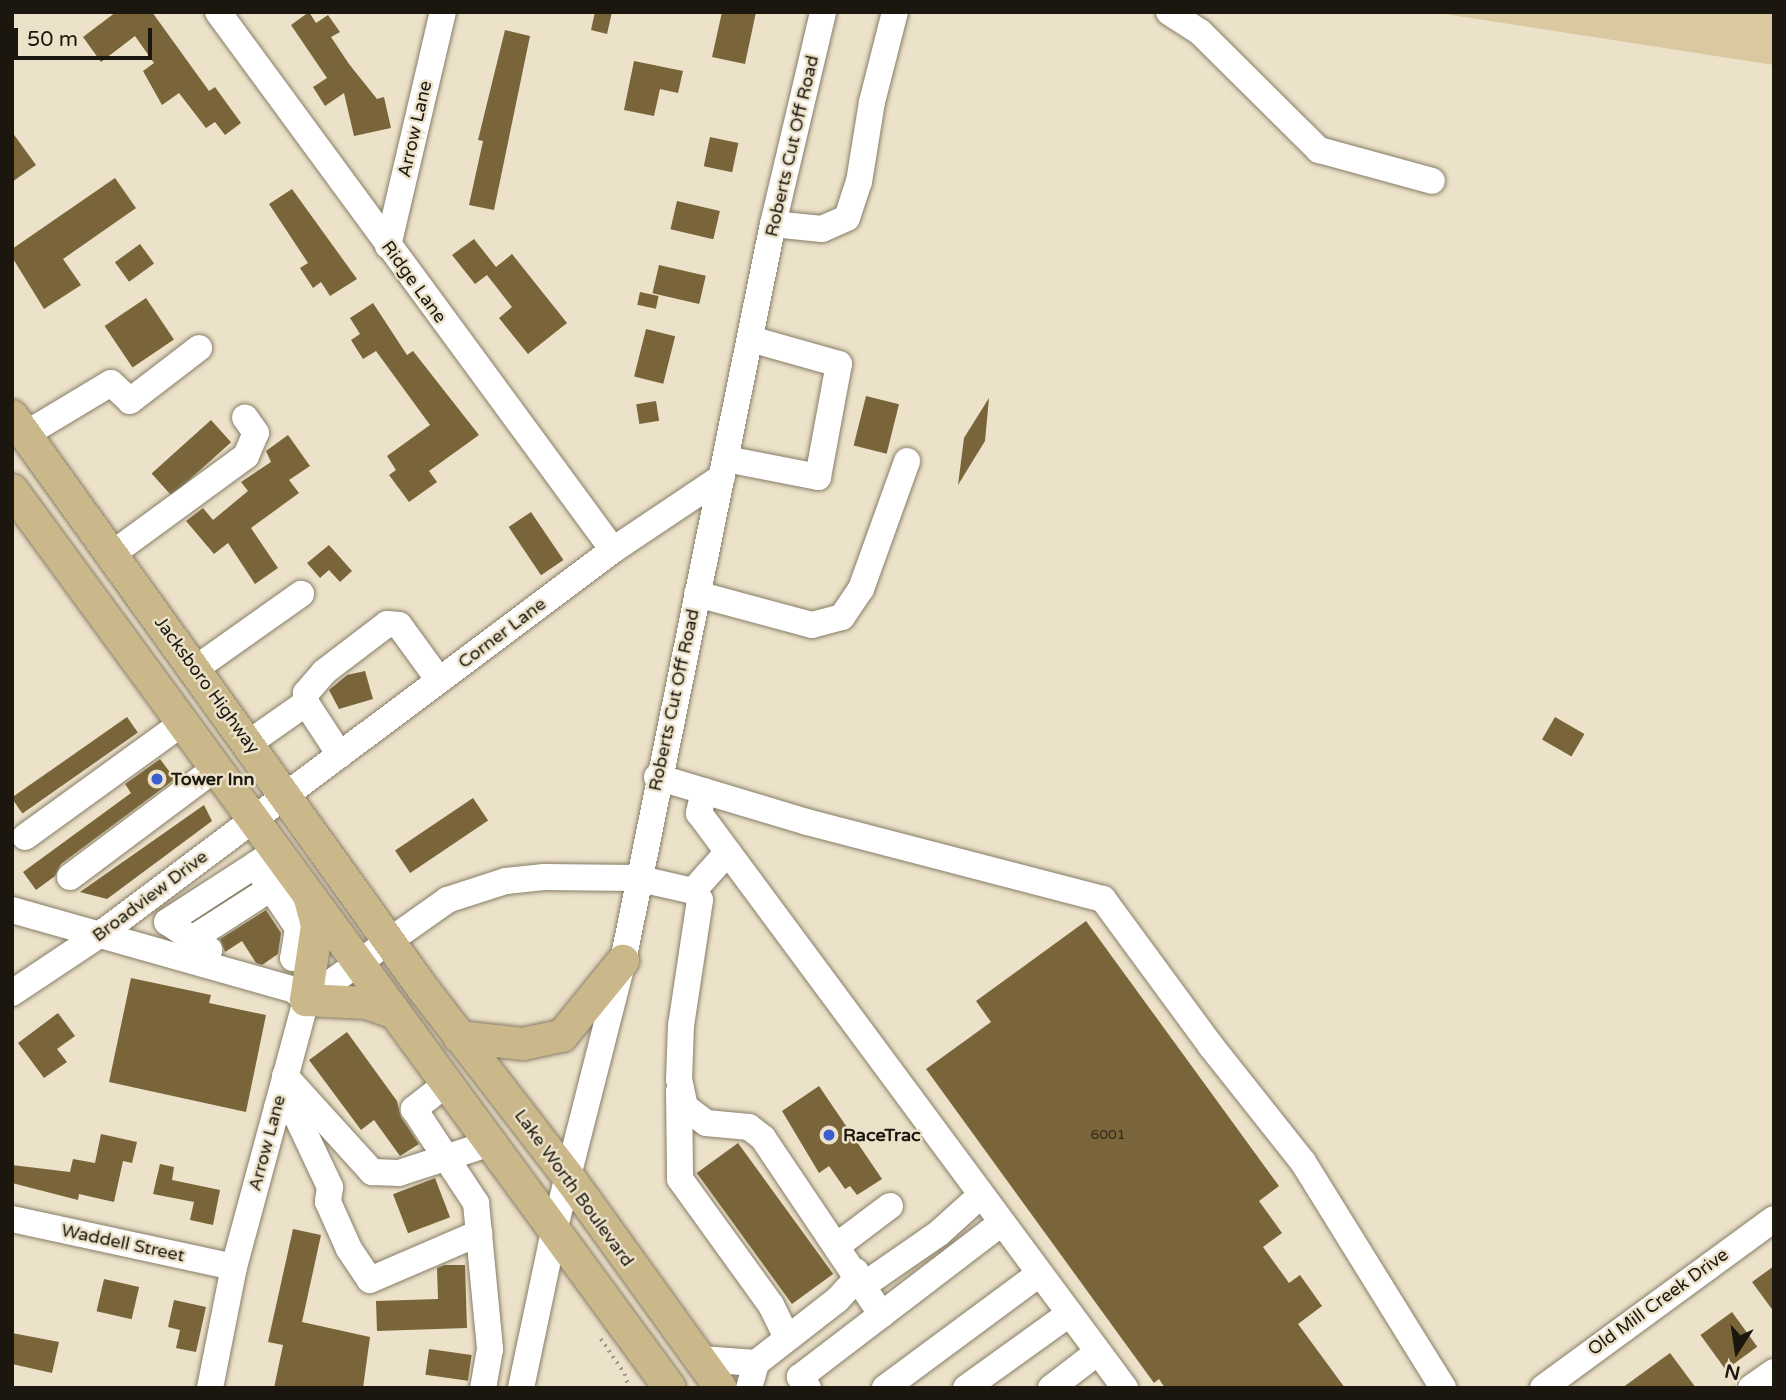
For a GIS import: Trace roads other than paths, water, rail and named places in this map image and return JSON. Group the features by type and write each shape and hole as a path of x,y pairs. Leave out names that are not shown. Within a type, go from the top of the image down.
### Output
{"main road":[{"name":"Jacksboro Highway","path":"19,425 424,990"},
{"path":"17,507 255,818 266,858 309,894 446,1084 555,1227 670,1388"},
{"path":"309,894 317,926 306,1000 367,1003 404,1025"},
{"path":"459,1037 523,1044 562,1036 623,961"},
{"name":"Lake Worth Boulevard","path":"424,990 570,1179 721,1388"}],"street":[{"name":"Ridge Lane","path":"218,12 612,550"},
{"name":"Arrow Lane","path":"388,246 443,12"},
{"name":"Roberts Cut Off Road","path":"521,1388 555,1227 570,1179 623,961 636,878 773,224 823,12"},
{"path":"773,224 822,229 847,218 859,182 872,102 895,12"},
{"path":"1169,12 1200,32 1320,150 1432,181"},
{"path":"724,468 818,477 839,364 750,339"},
{"path":"19,425 111,383 130,401 199,348"},
{"path":"112,554 246,456 256,433 245,417"},
{"path":"696,594 811,625 842,617 861,589 907,461"},
{"name":"Corner Lane","path":"286,795 724,468"},
{"path":"195,669 301,594"},
{"path":"340,755 306,703 308,687 387,624 399,625 439,680"},
{"path":"249,743 306,703"},
{"path":"25,837 184,722"},
{"path":"70,877 217,767"},
{"path":"657,776 1103,899 1211,1046 1303,1162 1443,1388"},
{"path":"704,790 699,813 1000,1224 1125,1388"},
{"name":"Broadview Drive","path":"12,993 102,933 286,795"},
{"path":"693,891 728,852"},
{"path":"204,964 209,950 167,922 266,858 271,888 299,928 293,958 311,961"},
{"path":"12,910 102,933 294,990 306,1000 357,961 447,900 506,881 636,878 693,891 701,900 700,921 681,1026 680,1179 771,1305 786,1336"},
{"path":"162,951 271,888"},
{"name":"Arrow Lane","path":"210,1388 234,1267 306,1000"},
{"path":"285,1076 372,1172 399,1172 448,1159 491,1143"},
{"path":"679,1079 685,1107 706,1123 750,1127 763,1138 838,1245 882,1315"},
{"path":"446,1084 414,1109 476,1203 490,1349 482,1388"},
{"path":"277,1107 296,1115 330,1186 328,1202 349,1249 370,1280 479,1233"},
{"path":"701,1359 752,1375 786,1336 837,1300 853,1283 939,1233 980,1196"},
{"path":"838,1245 890,1206"},
{"name":"Waddell Street","path":"12,1219 234,1267"},
{"name":"Old Mill Creek Drive","path":"1543,1388 1774,1219"},
{"path":"808,1388 800,1377 1000,1224"},
{"path":"885,1388 1039,1274"},
{"path":"966,1388 1069,1314"},
{"path":"1051,1388 1098,1352"},
{"path":"1751,1388 1774,1372"}],"place":[{"name":"Tower Inn","path":"157,779"},
{"name":"RaceTrac","path":"829,1135"}]}
